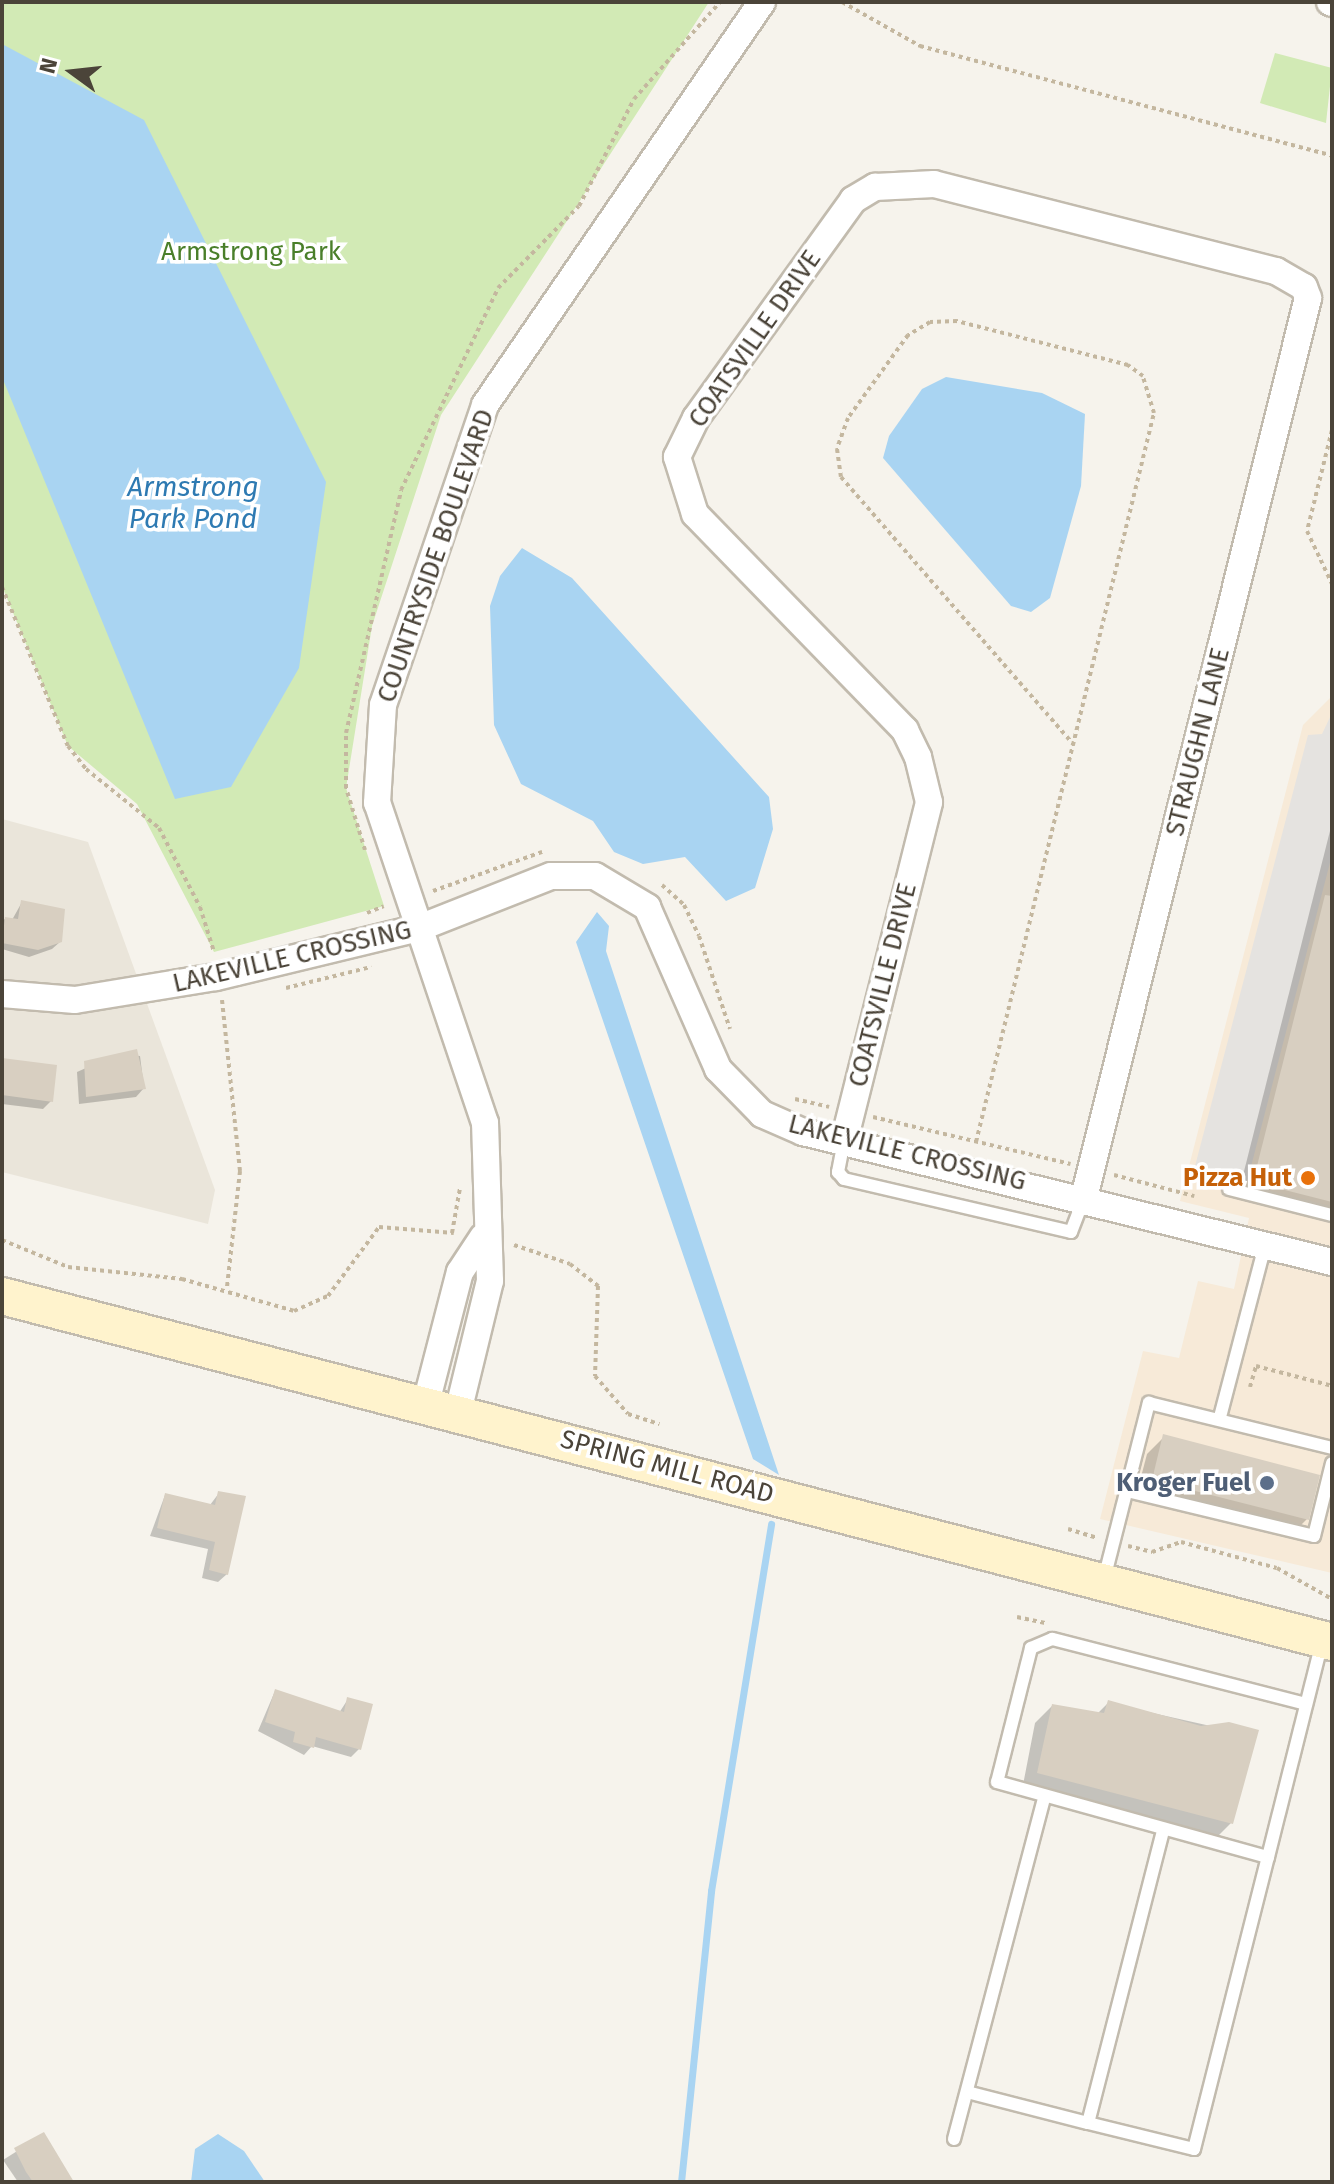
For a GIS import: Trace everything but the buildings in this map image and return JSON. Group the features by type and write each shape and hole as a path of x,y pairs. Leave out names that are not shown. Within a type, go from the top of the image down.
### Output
{"street":[{"name":"COUNTRYSIDE BOULEVARD","path":"442,1408 490,1281 483,1237 491,1179 485,1123 419,928 395,896 377,803 383,705 485,405 762,2"},
{"name":"COATSVILLE DRIVE","path":"844,1141 929,802 905,730 695,514 677,457 696,418 853,200 875,187 934,184 1276,271 1304,287"},
{"name":"STRAUGHN LANE","path":"1084,1198 1305,332 1304,287"},
{"name":"LAKEVILLE CROSSING","path":"2,994 75,1000 216,977 419,928 551,876 595,876 622,886 647,907 670,948 701,1035 736,1095 762,1114 844,1141 1084,1198 1332,1262"},
{"name":"SPRING MILL ROAD","path":"2,1296 442,1408 1327,1641"}],"lane":[{"path":"844,1141 838,1172 844,1179 1071,1232 1084,1198"},
{"path":"1229,1189 1332,1215"},
{"path":"1220,1417 1265,1246"},
{"path":"1103,1582 1149,1403 1220,1417 1332,1448"},
{"path":"1127,1491 1314,1536 1332,1463"},
{"path":"1268,1857 1044,1799 997,1782 1031,1648 1064,1639 1306,1704"},
{"path":"967,2092 1194,2149 1306,1704 1327,1641"},
{"path":"954,2139 1044,1799"},
{"path":"1088,2123 1163,1830"}],"path":[{"path":"371,864 346,788 346,733 401,490 498,288 579,206 634,99 720,2"},
{"path":"842,2 920,46 1332,156"},
{"path":"976,1142 1152,426 1149,392 1143,376 1102,355 957,321 930,322 908,335 848,418 837,449 841,477 1073,744"},
{"path":"1332,430 1307,531 1332,584"},
{"path":"2,587 68,746 86,769 159,828 200,907 216,977 240,1171 227,1287"},
{"path":"395,896 549,851"},
{"path":"658,883 684,905 699,936 735,1045"},
{"path":"787,1098 1194,1196"},
{"path":"452,1233 461,1175"},
{"path":"2,1240 80,1269 227,1287 294,1311 328,1296 379,1227 483,1237 589,1276 601,1304 595,1376 628,1414 659,1424"},
{"path":"1250,1387 1256,1366 1332,1386"},
{"path":"1068,1529 1152,1552 1181,1542 1277,1568 1332,1599"}],"shaded area":[{"path":"1332,696 1332,1573 1100,1519 1143,1351 1179,1358 1198,1281 1234,1289 1249,1218 1180,1201 1303,725"},
{"path":"1332,713 1332,855 1247,1182 1194,1170 1308,735 1322,734"},
{"path":"2,819 88,842 215,1190 208,1224 2,1172"}],"green space":[{"name":"Armstrong Park","path":"2,2 709,2 441,415 372,626 346,788 384,906 214,952 137,804 68,746 2,586"},
{"path":"1275,53 1332,68 1326,123 1260,103"}],"water":[{"name":"Armstrong Park Pond","path":"2,44 144,120 326,482 299,668 231,787 175,799 2,377"},
{"path":"946,377 1042,393 1085,414 1081,486 1050,598 1031,612 1011,606 883,458 889,436 922,389"},
{"path":"522,548 572,578 769,797 773,829 755,888 726,901 685,857 643,864 614,852 593,821 521,784 494,725 490,606 500,576"},
{"path":"597,912 609,926 606,951 779,1475 753,1459 576,942"},
{"path":"218,2134 244,2151 265,2182 191,2182 195,2149"}],"waterway":[{"path":"681,2182 711,1891 771,1524"}],"place":[{"name":"Pizza Hut","path":"1308,1178"},
{"name":"Kroger Fuel","path":"1267,1483"}]}
